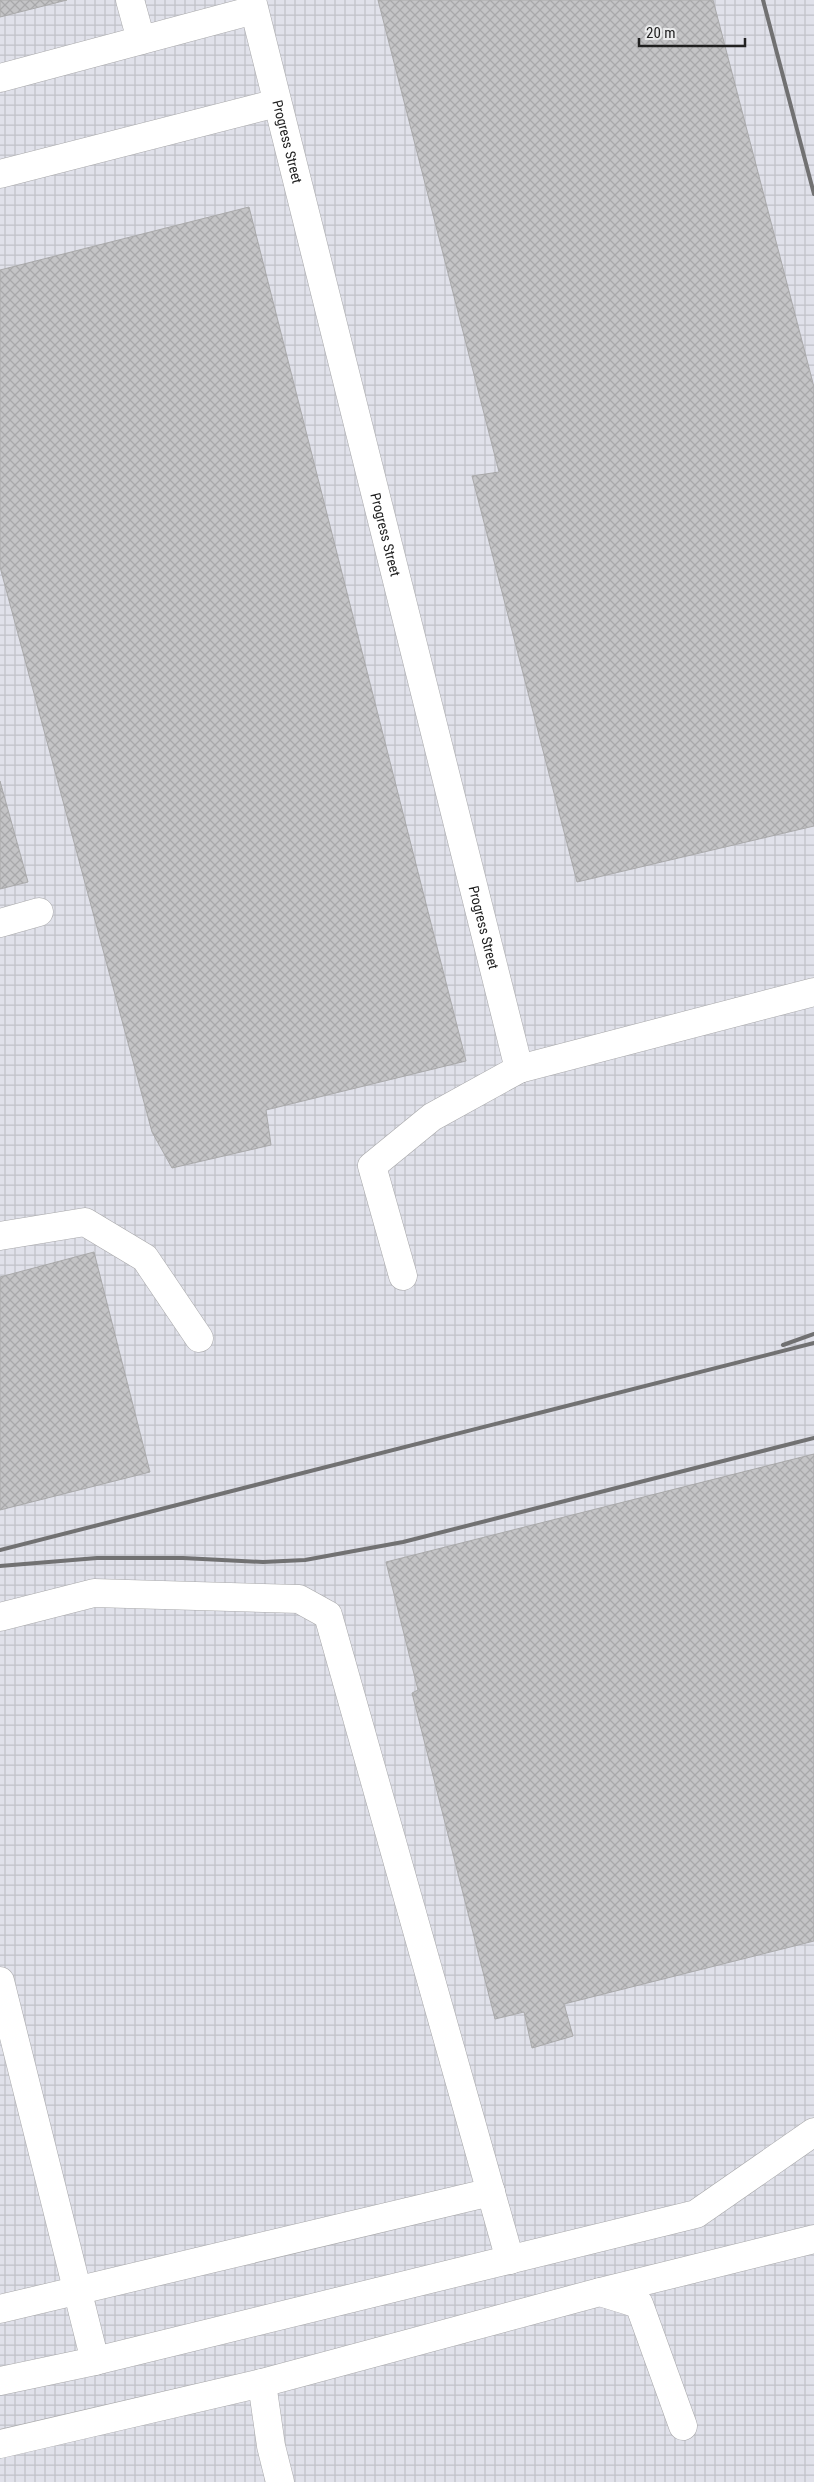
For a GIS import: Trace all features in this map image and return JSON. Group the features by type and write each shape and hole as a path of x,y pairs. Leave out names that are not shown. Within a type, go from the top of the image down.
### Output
{"street":[{"path":"130,0 141,40"},
{"path":"0,78 141,40 253,5"},
{"name":"Progress Street","path":"253,5 519,1069"},
{"path":"0,174 278,103"},
{"path":"0,922 39,912"},
{"path":"403,1276 372,1166 432,1117 519,1069 814,992"},
{"path":"0,1236 85,1222 145,1258 199,1338"},
{"path":"0,1617 94,1593 299,1599 328,1615 510,2260"},
{"path":"0,1981 95,2361"},
{"path":"0,2381 95,2361 696,2214 814,2132"},
{"path":"0,2309 78,2292 491,2192"},
{"path":"0,2444 262,2383 600,2292 814,2239"},
{"path":"600,2292 639,2304 683,2426"},
{"path":"262,2383 271,2446 280,2482"}],"shaded area":[{"path":"0,0 814,0 814,2482 0,2482"}],"building":[{"path":"0,0 67,0 0,17"},
{"path":"378,0 713,0 814,387 814,826 577,882 472,476 499,472"},
{"path":"249,207 466,1061 266,1110 271,1145 172,1168 152,1132 0,567 0,270"},
{"path":"0,781 28,882 0,889"},
{"path":"94,1252 150,1472 0,1510 0,1277"},
{"path":"814,1454 814,1941 564,2004 573,2036 532,2048 524,2012 495,2019 412,1693 418,1690 386,1562"}],"railway":[{"path":"763,0 814,194"},
{"path":"783,1345 814,1334"},
{"path":"0,1550 814,1343"},
{"path":"0,1566 97,1558 183,1558 263,1562 305,1560 403,1542 814,1438"}]}
